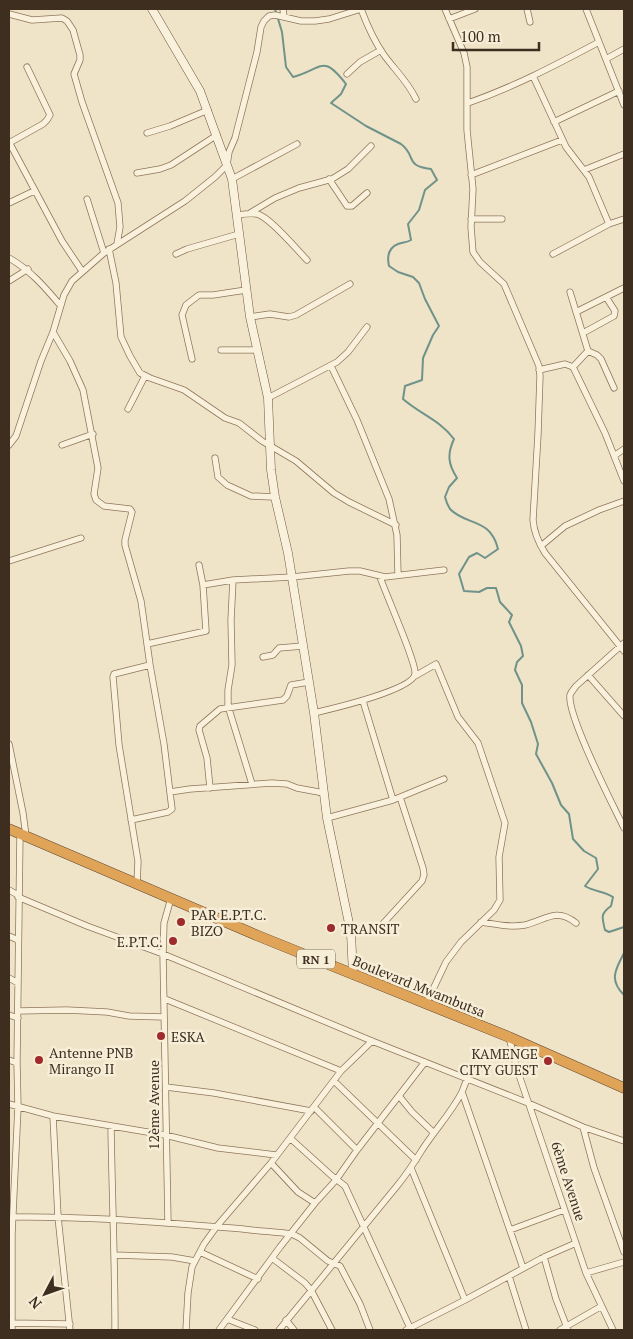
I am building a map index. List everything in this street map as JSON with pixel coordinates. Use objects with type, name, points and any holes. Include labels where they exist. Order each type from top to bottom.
[{"type":"highway","name":"Boulevard Mwambutsa","points":[[9,829],[354,975],[509,1037],[624,1088]]},
{"type":"street","points":[[152,9],[196,82],[208,110],[232,179],[250,317],[268,398],[275,497],[292,577],[314,713],[327,818],[351,929],[354,975]]},
{"type":"street","points":[[283,9],[284,17]]},
{"type":"street","points":[[9,445],[16,436],[41,361],[53,332],[60,305],[72,281],[107,251],[185,201],[215,177],[226,165],[235,138],[261,27],[269,16],[275,15],[301,21],[315,21],[329,19],[361,9],[370,31],[381,50],[409,86],[416,99]]},
{"type":"street","points":[[445,9],[466,60],[467,142],[473,192],[471,219],[473,252],[480,262],[504,284],[540,370],[534,529],[540,546],[554,565],[623,647],[588,675],[570,694],[571,705],[577,724],[624,828]]},
{"type":"street","points":[[449,19],[474,9]]},
{"type":"street","points":[[527,9],[530,22]]},
{"type":"street","points":[[586,9],[624,105]]},
{"type":"street","points":[[9,14],[32,20],[62,18],[67,21],[73,30],[80,55],[80,60],[74,74],[118,203],[120,227],[117,244]]},
{"type":"street","points":[[468,103],[499,92],[534,76],[599,42]]},
{"type":"street","points":[[606,60],[624,49]]},
{"type":"street","points":[[347,74],[360,62],[381,50]]},
{"type":"street","points":[[27,67],[50,115],[43,124],[9,143],[67,250],[82,271]]},
{"type":"street","points":[[534,76],[562,140],[589,177],[609,224]]},
{"type":"street","points":[[554,122],[619,91]]},
{"type":"street","points":[[147,133],[170,126],[208,110]]},
{"type":"street","points":[[137,173],[160,169],[170,165],[216,135]]},
{"type":"street","points":[[471,175],[562,140]]},
{"type":"street","points":[[232,179],[297,144]]},
{"type":"street","points":[[250,214],[275,198],[291,191],[332,179],[348,169],[372,146]]},
{"type":"street","points":[[584,170],[624,154]]},
{"type":"street","points":[[329,179],[348,206],[352,206],[367,193]]},
{"type":"street","points":[[9,203],[34,190]]},
{"type":"street","points":[[87,199],[107,251],[116,283],[121,337],[135,366],[145,376],[184,390],[225,418],[239,423],[270,446],[296,460],[334,493],[396,525]]},
{"type":"street","points":[[238,215],[260,215],[287,238],[307,260]]},
{"type":"street","points":[[471,219],[502,219]]},
{"type":"street","points":[[553,254],[609,224],[624,219]]},
{"type":"street","points":[[176,254],[239,234]]},
{"type":"street","points":[[9,258],[28,269],[60,305]]},
{"type":"street","points":[[9,281],[28,269]]},
{"type":"street","points":[[250,317],[270,314],[296,315],[350,284]]},
{"type":"street","points":[[576,312],[624,288]]},
{"type":"street","points":[[192,359],[182,314],[186,305],[199,295],[246,290]]},
{"type":"street","points":[[570,292],[588,351],[601,358],[614,388]]},
{"type":"street","points":[[583,333],[614,316],[615,311],[606,297]]},
{"type":"street","points":[[268,398],[332,366],[348,352],[367,328]]},
{"type":"street","points":[[53,332],[70,360],[83,390],[98,468],[94,494],[96,500],[104,506],[126,508],[132,512],[125,545],[141,601],[164,744],[171,811],[131,820]]},
{"type":"street","points":[[221,350],[258,350]]},
{"type":"street","points":[[573,366],[588,351]]},
{"type":"street","points":[[540,370],[564,364],[573,366]]},
{"type":"street","points":[[332,366],[357,420],[389,499],[396,525],[399,551],[398,576]]},
{"type":"street","points":[[573,366],[624,480]]},
{"type":"street","points":[[128,409],[145,376]]},
{"type":"street","points":[[62,445],[92,434]]},
{"type":"street","points":[[614,456],[624,449]]},
{"type":"street","points":[[215,458],[218,477],[227,485],[251,496],[275,497]]},
{"type":"street","points":[[540,546],[565,526],[624,501]]},
{"type":"street","points":[[9,561],[81,538]]},
{"type":"street","points":[[147,644],[206,630],[203,585],[199,565]]},
{"type":"street","points":[[203,585],[233,580],[354,571],[380,577],[444,570]]},
{"type":"street","points":[[380,577],[410,653],[416,671],[415,676]]},
{"type":"street","points":[[233,580],[231,620],[232,665],[228,690],[228,706],[252,784]]},
{"type":"street","points":[[263,657],[274,655],[278,648],[303,646]]},
{"type":"street","points":[[314,713],[363,701],[400,686],[436,664],[458,717],[478,743],[505,823],[503,844],[499,857],[500,900],[494,910],[461,942],[446,962],[426,1004]]},
{"type":"street","points":[[137,884],[138,861],[118,745],[113,675],[150,665]]},
{"type":"street","points":[[588,675],[624,716]]},
{"type":"street","points":[[210,788],[207,758],[199,728],[220,709],[228,706],[283,700],[287,696],[291,685],[309,682]]},
{"type":"street","points":[[363,701],[393,800]]},
{"type":"street","points":[[9,744],[23,813],[18,896],[18,1107],[14,1217],[11,1226],[10,1289],[12,1330]]},
{"type":"street","points":[[327,818],[393,800],[444,779]]},
{"type":"street","points":[[170,792],[272,783],[287,784],[297,788],[324,793]]},
{"type":"street","points":[[351,929],[379,928],[422,881],[424,875],[423,868],[400,797]]},
{"type":"street","points":[[9,890],[18,896],[86,926],[163,954],[372,1041],[528,1102],[583,1127],[624,1141]]},
{"type":"street","name":"12ème Avenue","points":[[168,1223],[163,954],[164,923],[170,898]]},
{"type":"street","points":[[482,922],[514,926],[525,925],[556,914],[565,915],[576,923]]},
{"type":"street","points":[[9,936],[18,940]]},
{"type":"street","points":[[9,978],[18,983]]},
{"type":"street","points":[[165,999],[341,1071]]},
{"type":"street","points":[[18,1011],[88,1010],[129,1016],[164,1017]]},
{"type":"street","points":[[9,1015],[18,1018]]},
{"type":"street","name":"6ème Avenue","points":[[509,1037],[528,1102],[586,1273],[600,1307],[613,1330]]},
{"type":"street","points":[[186,1330],[190,1280],[195,1261],[200,1252],[217,1226],[276,1156],[341,1071],[372,1041]]},
{"type":"street","points":[[9,1060],[17,1063]]},
{"type":"street","points":[[219,1330],[272,1258],[314,1204],[336,1180],[378,1122],[426,1062]]},
{"type":"street","points":[[279,1330],[335,1264],[411,1168],[434,1133],[448,1116],[467,1079]]},
{"type":"street","points":[[334,1081],[416,1160]]},
{"type":"street","points":[[166,1087],[312,1109],[357,1150]]},
{"type":"street","points":[[462,1092],[523,1268]]},
{"type":"street","points":[[399,1096],[412,1112],[434,1133]]},
{"type":"street","points":[[9,1104],[53,1116],[165,1135],[218,1148],[276,1156]]},
{"type":"street","points":[[12,1323],[70,1327],[58,1216],[53,1116]]},
{"type":"street","points":[[111,1126],[116,1330]]},
{"type":"street","points":[[583,1127],[594,1168],[624,1252]]},
{"type":"street","points":[[290,1138],[345,1186],[409,1330],[544,1257],[576,1243]]},
{"type":"street","points":[[271,1162],[298,1192],[314,1204]]},
{"type":"street","points":[[411,1168],[465,1300]]},
{"type":"street","points":[[510,1230],[564,1210]]},
{"type":"street","points":[[14,1217],[58,1216],[112,1219],[217,1226],[292,1234],[300,1238],[328,1261],[340,1266],[360,1304],[370,1330]]},
{"type":"street","points":[[200,1252],[258,1279]]},
{"type":"street","points":[[115,1255],[172,1257],[195,1261]]},
{"type":"street","points":[[544,1257],[556,1299],[567,1328]]},
{"type":"street","points":[[272,1258],[300,1278],[311,1290],[332,1330]]},
{"type":"street","points":[[586,1273],[624,1262]]},
{"type":"street","points":[[508,1276],[513,1284],[526,1330]]},
{"type":"street","points":[[560,1330],[567,1328],[600,1307]]},
{"type":"street","points":[[227,1319],[255,1330]]},
{"type":"street","points":[[286,1320],[294,1330]]},
{"type":"waterway","points":[[275,9],[282,32],[286,67],[293,77],[322,66],[332,69],[346,84],[341,94],[331,103],[366,126],[401,144],[406,148],[414,163],[417,166],[431,169],[437,180],[425,190],[419,210],[408,224],[411,240],[392,248],[388,256],[389,266],[398,272],[413,277],[419,283],[439,326],[423,358],[422,380],[405,386],[403,399],[443,427],[454,439],[449,459],[457,478],[449,487],[445,497],[447,503],[456,514],[484,527],[494,539],[498,549],[485,558],[477,553],[469,557],[459,574],[464,591],[479,592],[487,588],[496,588],[500,602],[512,615],[509,622],[521,646],[523,656],[517,662],[515,670],[522,685],[522,703],[538,744],[536,754],[552,783],[561,805],[569,814],[573,839],[584,851],[596,858],[598,869],[585,886],[613,897],[611,906],[605,911],[603,916],[605,930],[609,932],[624,927]]},
{"type":"waterway","points":[[624,953],[615,975],[616,984],[624,995]]},
{"type":"place","name":"PAR E.P.T.C. BIZO","points":[[181,922]]},
{"type":"place","name":"TRANSIT","points":[[331,928]]},
{"type":"place","name":"E.P.T.C.","points":[[173,941]]},
{"type":"place","name":"ESKA","points":[[161,1036]]},
{"type":"place","name":"Antenne PNB Mirango II","points":[[39,1060]]},
{"type":"place","name":"KAMENGE CITY GUEST","points":[[548,1061]]}]
